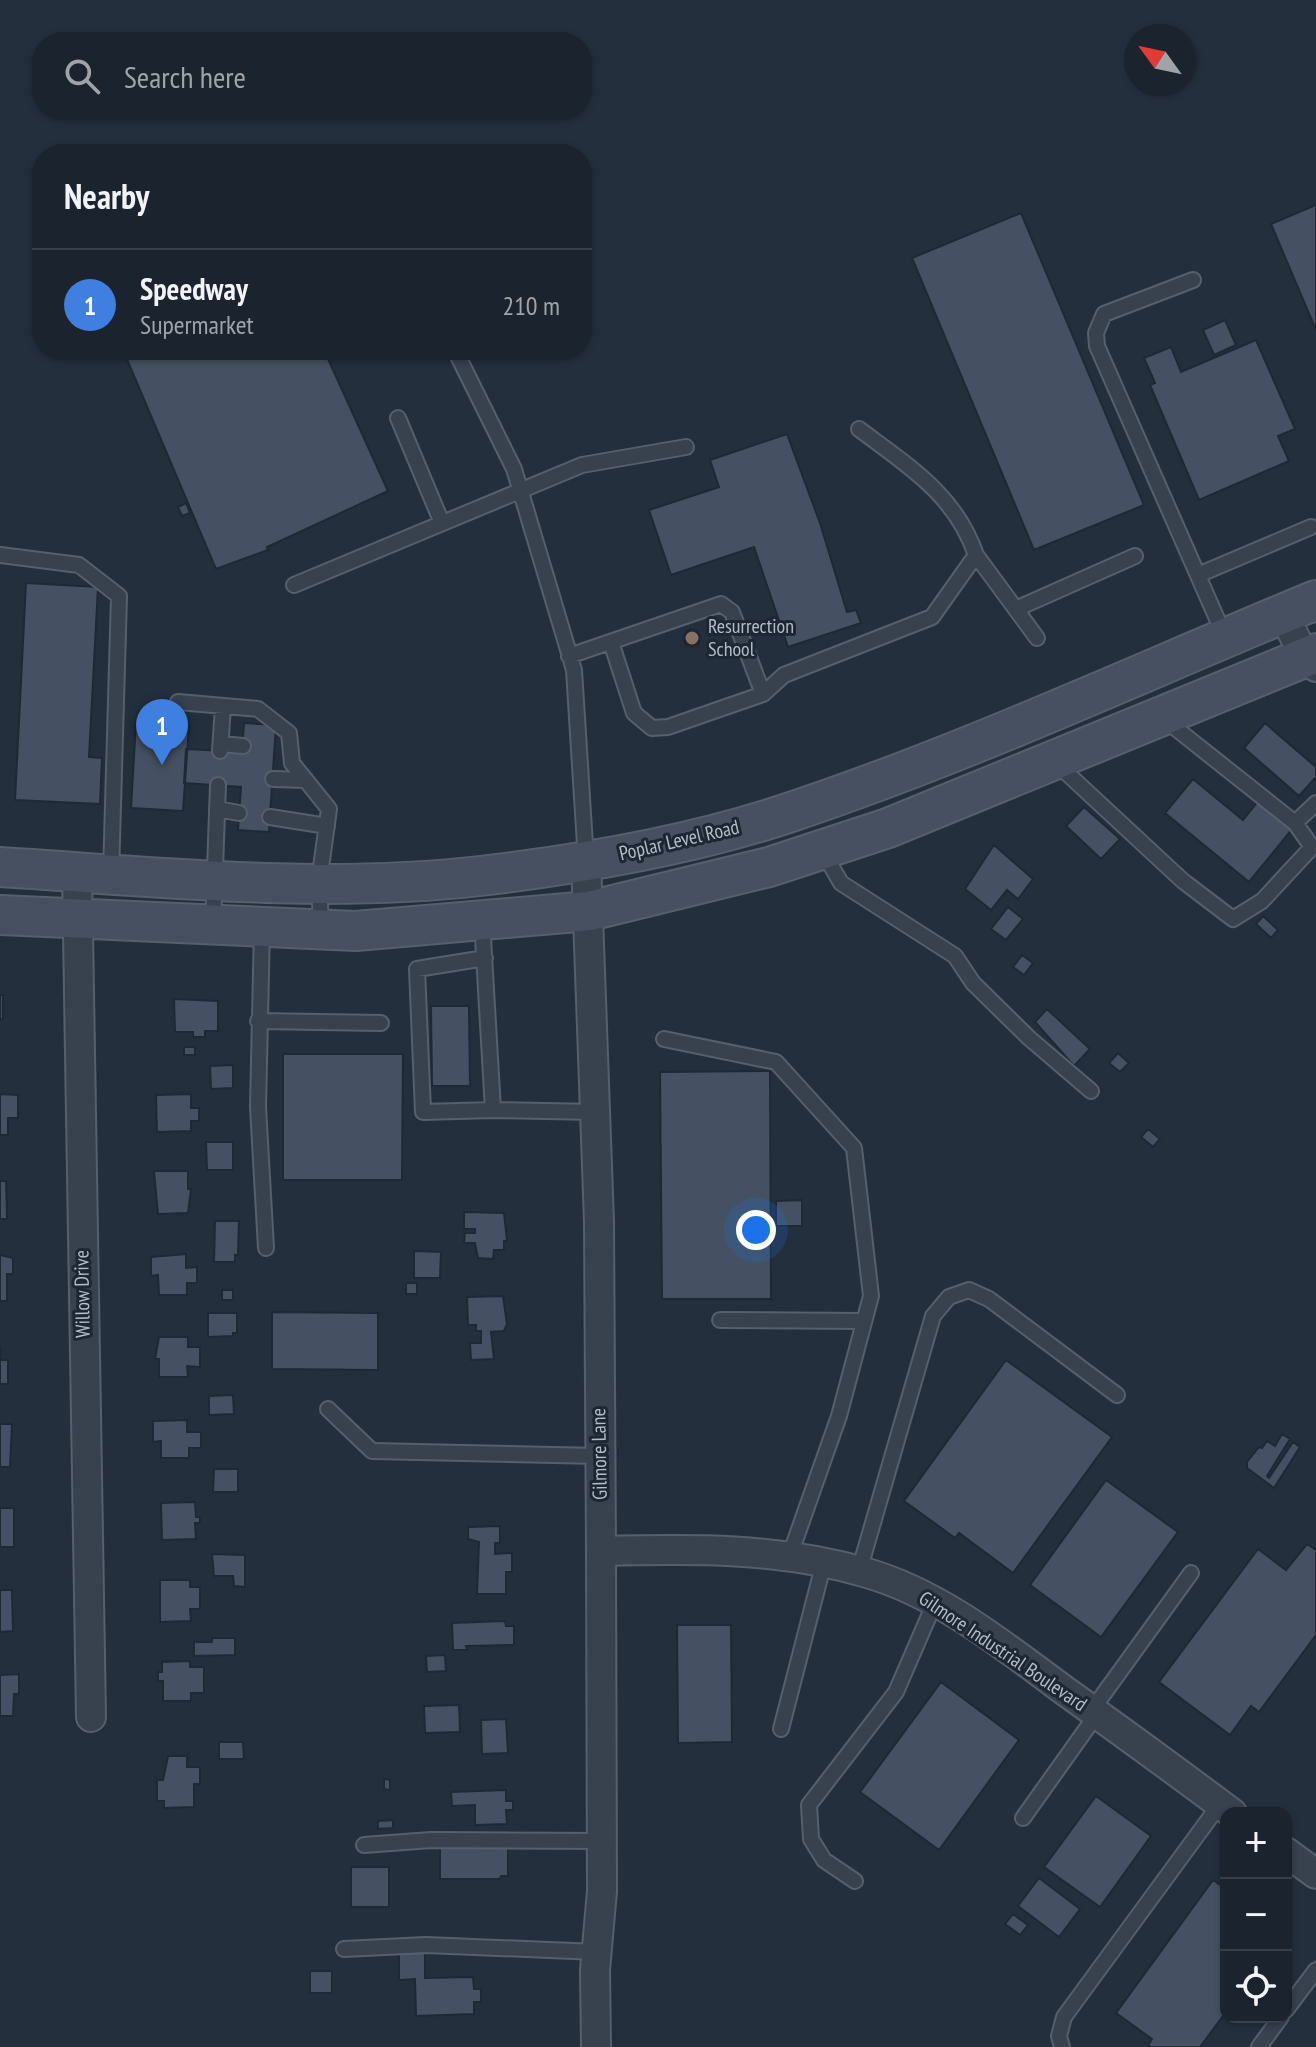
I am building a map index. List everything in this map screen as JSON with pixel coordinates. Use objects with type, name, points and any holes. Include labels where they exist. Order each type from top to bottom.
[{"type":"main road","name":"Poplar Level Road","points":[[0,867],[319,882],[477,876],[586,861],[699,838],[786,814],[902,772],[1299,606]]},
{"type":"main road","points":[[0,915],[356,931],[589,911],[769,867],[888,828],[1161,716],[1312,659]]},
{"type":"street","points":[[1299,606],[1312,659]]},
{"type":"street","name":"Gilmore Lane","points":[[586,861],[595,1112],[601,1551],[602,1841],[596,2047]]},
{"type":"street","name":"Willow Drive","points":[[91,1717],[76,919],[94,873]]},
{"type":"street","name":"Gilmore Industrial Boulevard","points":[[601,1551],[684,1549],[790,1555],[859,1571],[935,1602],[1225,1807]]},
{"type":"street","points":[[1292,1856],[1316,1874]]},
{"type":"lane","points":[[1193,280],[1104,314],[1096,333],[1097,346],[1225,637]]},
{"type":"lane","points":[[460,360],[514,469],[574,670],[586,861]]},
{"type":"lane","points":[[398,418],[442,523]]},
{"type":"lane","points":[[859,429],[931,484],[966,526],[976,555],[1018,608],[1037,638]]},
{"type":"lane","points":[[294,585],[582,465],[686,447]]},
{"type":"lane","points":[[1198,575],[1311,527]]},
{"type":"lane","points":[[0,555],[79,565],[119,596],[94,873]]},
{"type":"lane","points":[[611,642],[634,713],[652,728],[668,727],[763,694],[784,675],[932,617],[976,555]]},
{"type":"lane","points":[[1018,608],[1135,556]]},
{"type":"lane","points":[[569,656],[721,604],[732,612],[763,694]]},
{"type":"lane","points":[[178,702],[258,709],[289,733],[292,763],[329,809],[319,882],[322,930]]},
{"type":"lane","points":[[223,706],[221,747],[243,746]]},
{"type":"lane","points":[[1053,760],[1183,881],[1233,919],[1262,901],[1312,847],[1295,823],[1161,716]]},
{"type":"lane","points":[[274,748],[291,749]]},
{"type":"lane","points":[[273,779],[306,780]]},
{"type":"lane","points":[[213,925],[218,785]]},
{"type":"lane","points":[[1295,823],[1316,803]]},
{"type":"lane","points":[[217,809],[239,813]]},
{"type":"lane","points":[[270,817],[327,826]]},
{"type":"lane","points":[[822,849],[841,883],[955,956],[973,983],[995,1005],[1091,1091]]},
{"type":"lane","points":[[482,921],[493,1110]]},
{"type":"lane","points":[[262,927],[258,1107],[266,1248]]},
{"type":"lane","points":[[485,958],[417,969],[423,1112],[595,1112]]},
{"type":"lane","points":[[258,1021],[381,1023]]},
{"type":"lane","points":[[664,1039],[776,1062],[854,1148],[871,1296],[839,1416],[790,1555]]},
{"type":"lane","points":[[859,1571],[933,1316],[949,1297],[969,1290],[989,1299],[1117,1395]]},
{"type":"lane","points":[[720,1320],[864,1321]]},
{"type":"lane","points":[[328,1409],[372,1451],[599,1456]]},
{"type":"lane","points":[[781,1729],[824,1562]]},
{"type":"lane","points":[[1023,1818],[1191,1573]]},
{"type":"lane","points":[[855,1881],[824,1860],[811,1839],[809,1805],[896,1692],[935,1602]]},
{"type":"lane","points":[[1062,2047],[1059,2036],[1064,2017],[1220,1816]]},
{"type":"lane","points":[[364,1845],[431,1840],[602,1841]]},
{"type":"lane","points":[[344,1949],[426,1945],[597,1952]]},
{"type":"lane","points":[[1292,2002],[1316,1970]]},
{"type":"lane","points":[[1259,2047],[1277,2023]]},
{"type":"building","points":[[1316,205],[1316,330],[1271,224]]},
{"type":"building","points":[[1021,213],[1144,505],[1034,550],[912,258]]},
{"type":"building","points":[[1225,320],[1236,345],[1214,355],[1203,330]]},
{"type":"building","points":[[1256,340],[1295,429],[1278,436],[1289,461],[1199,500],[1150,385],[1155,383],[1144,358],[1171,347],[1181,372]]},
{"type":"building","points":[[127,360],[329,360],[388,491],[267,547],[268,550],[216,569]]},
{"type":"building","points":[[787,434],[820,523],[847,612],[856,610],[861,623],[788,647],[754,547],[671,575],[649,510],[719,487],[710,460]]},
{"type":"building","points":[[186,503],[190,513],[182,516],[178,507]]},
{"type":"building","points":[[26,583],[98,587],[89,757],[102,758],[100,804],[15,800]]},
{"type":"building","points":[[136,722],[189,725],[183,811],[131,808]]},
{"type":"building","points":[[244,723],[276,725],[269,832],[238,830],[241,787],[184,783],[186,749],[242,752]]},
{"type":"building","points":[[1265,723],[1316,767],[1316,777],[1299,796],[1244,748]]},
{"type":"building","points":[[1193,779],[1243,820],[1259,800],[1293,828],[1249,882],[1165,813]]},
{"type":"building","points":[[1084,807],[1120,839],[1101,859],[1066,826]]},
{"type":"building","points":[[994,845],[1033,879],[1018,899],[1007,890],[991,910],[965,889]]},
{"type":"building","points":[[1008,907],[1023,919],[1006,940],[991,929]]},
{"type":"building","points":[[1263,916],[1278,930],[1271,938],[1256,924]]},
{"type":"building","points":[[1022,955],[1033,963],[1024,975],[1013,967]]},
{"type":"building","points":[[0,995],[3,995],[3,1019],[0,1019]]},
{"type":"building","points":[[174,999],[218,1001],[218,1031],[205,1031],[205,1037],[193,1037],[193,1032],[175,1032]]},
{"type":"building","points":[[431,1006],[469,1006],[470,1086],[432,1086]]},
{"type":"building","points":[[1047,1009],[1090,1049],[1074,1066],[1035,1022]]},
{"type":"building","points":[[184,1047],[195,1047],[195,1055],[184,1055]]},
{"type":"building","points":[[1118,1053],[1129,1063],[1120,1072],[1109,1063]]},
{"type":"building","points":[[283,1054],[403,1054],[402,1180],[283,1180]]},
{"type":"building","points":[[233,1065],[233,1088],[211,1089],[210,1066]]},
{"type":"building","points":[[770,1071],[771,1299],[662,1299],[660,1072]]},
{"type":"building","points":[[0,1094],[18,1095],[18,1118],[8,1118],[8,1135],[0,1135]]},
{"type":"building","points":[[191,1094],[191,1108],[199,1108],[199,1121],[191,1121],[191,1131],[157,1132],[156,1095]]},
{"type":"building","points":[[1148,1129],[1160,1139],[1153,1147],[1141,1137]]},
{"type":"building","points":[[206,1142],[233,1142],[233,1170],[207,1170]]},
{"type":"building","points":[[154,1171],[188,1171],[188,1189],[191,1189],[188,1213],[158,1214]]},
{"type":"building","points":[[0,1181],[6,1181],[7,1219],[0,1219]]},
{"type":"building","points":[[802,1200],[802,1226],[776,1226],[776,1201]]},
{"type":"building","points":[[464,1212],[504,1213],[507,1241],[504,1241],[504,1250],[494,1250],[493,1259],[478,1258],[475,1243],[464,1243],[465,1233],[475,1233],[475,1229],[464,1229]]},
{"type":"building","points":[[215,1221],[239,1221],[235,1262],[214,1262]]},
{"type":"building","points":[[414,1251],[441,1252],[440,1278],[414,1278]]},
{"type":"building","points":[[186,1254],[186,1268],[197,1267],[197,1283],[187,1283],[187,1295],[159,1295],[158,1275],[151,1276],[151,1257]]},
{"type":"building","points":[[0,1255],[13,1258],[13,1274],[7,1274],[7,1301],[0,1301]]},
{"type":"building","points":[[406,1283],[417,1283],[417,1294],[406,1294]]},
{"type":"building","points":[[222,1290],[233,1290],[233,1300],[222,1300]]},
{"type":"building","points":[[503,1296],[507,1324],[504,1331],[491,1332],[494,1359],[471,1360],[470,1343],[481,1343],[481,1331],[476,1331],[476,1325],[468,1325],[467,1297]]},
{"type":"building","points":[[272,1312],[378,1313],[378,1370],[272,1369]]},
{"type":"building","points":[[208,1313],[237,1313],[237,1333],[233,1336],[208,1337]]},
{"type":"building","points":[[159,1337],[188,1337],[188,1347],[200,1347],[200,1367],[187,1366],[188,1377],[159,1377],[159,1359],[155,1359]]},
{"type":"building","points":[[0,1346],[1,1360],[8,1360],[8,1384],[0,1384]]},
{"type":"building","points":[[1006,1360],[1112,1437],[1013,1573],[959,1533],[955,1538],[904,1501]]},
{"type":"building","points":[[233,1395],[234,1414],[209,1415],[209,1396]]},
{"type":"building","points":[[187,1420],[187,1432],[201,1432],[201,1448],[189,1448],[189,1458],[161,1458],[161,1441],[153,1442],[153,1421]]},
{"type":"building","points":[[0,1424],[12,1424],[10,1467],[0,1467]]},
{"type":"building","points":[[1282,1434],[1290,1439],[1267,1476],[1269,1478],[1293,1442],[1300,1447],[1274,1488],[1247,1468],[1247,1462],[1267,1441],[1275,1446]]},
{"type":"building","points":[[214,1469],[238,1469],[238,1492],[213,1492]]},
{"type":"building","points":[[1106,1480],[1178,1532],[1101,1637],[1030,1585]]},
{"type":"building","points":[[195,1502],[196,1517],[200,1517],[200,1523],[195,1523],[196,1539],[162,1540],[161,1503]]},
{"type":"building","points":[[0,1508],[14,1508],[14,1547],[0,1547]]},
{"type":"building","points":[[500,1526],[500,1543],[495,1543],[495,1554],[512,1553],[512,1572],[506,1572],[506,1594],[477,1594],[479,1542],[468,1539],[468,1527]]},
{"type":"building","points":[[1307,1544],[1316,1550],[1316,1635],[1259,1712],[1251,1706],[1230,1735],[1159,1682],[1258,1549],[1286,1570]]},
{"type":"building","points":[[212,1554],[245,1555],[245,1587],[234,1586],[233,1576],[214,1576]]},
{"type":"building","points":[[160,1580],[190,1580],[190,1587],[200,1587],[200,1609],[190,1609],[191,1621],[160,1622]]},
{"type":"building","points":[[0,1590],[12,1590],[13,1631],[0,1632]]},
{"type":"building","points":[[505,1621],[506,1626],[514,1626],[514,1645],[466,1646],[467,1650],[453,1650],[452,1623]]},
{"type":"building","points":[[677,1625],[731,1625],[732,1742],[678,1743]]},
{"type":"building","points":[[212,1638],[235,1638],[235,1655],[194,1656],[194,1642],[212,1642]]},
{"type":"building","points":[[445,1655],[446,1671],[427,1672],[426,1656]]},
{"type":"building","points":[[190,1661],[190,1667],[204,1667],[204,1693],[191,1693],[191,1701],[163,1701],[163,1681],[158,1681],[162,1662]]},
{"type":"building","points":[[19,1674],[19,1694],[14,1694],[13,1716],[0,1716],[0,1675]]},
{"type":"building","points":[[941,1682],[1019,1740],[939,1850],[860,1792]]},
{"type":"building","points":[[459,1705],[460,1732],[425,1733],[424,1706]]},
{"type":"building","points":[[506,1719],[508,1753],[482,1754],[481,1720]]},
{"type":"building","points":[[219,1742],[243,1742],[244,1759],[219,1759]]},
{"type":"building","points":[[168,1756],[187,1756],[187,1767],[200,1767],[200,1784],[194,1784],[194,1807],[164,1808],[164,1801],[157,1801],[157,1780],[163,1780]]},
{"type":"building","points":[[384,1779],[390,1780],[390,1790],[384,1789]]},
{"type":"building","points":[[506,1790],[506,1801],[513,1801],[513,1810],[506,1810],[507,1824],[475,1825],[475,1805],[452,1806],[451,1792]]},
{"type":"building","points":[[1096,1796],[1151,1836],[1100,1907],[1044,1867]]},
{"type":"building","points":[[393,1820],[393,1828],[378,1829],[378,1821]]},
{"type":"building","points":[[440,1845],[508,1847],[508,1876],[501,1876],[500,1879],[440,1879]]},
{"type":"building","points":[[351,1867],[389,1867],[389,1907],[351,1907]]},
{"type":"building","points":[[1039,1878],[1080,1909],[1059,1937],[1018,1906]]},
{"type":"building","points":[[1213,1880],[1220,1885],[1220,2020],[1200,2047],[1151,2047],[1148,2045],[1152,2039],[1116,2013]]},
{"type":"building","points":[[1013,1914],[1028,1925],[1020,1935],[1005,1924]]},
{"type":"building","points":[[399,1952],[425,1952],[425,1978],[473,1977],[474,1989],[481,1989],[481,2002],[474,2002],[474,2014],[416,2016],[415,1979],[399,1980]]},
{"type":"building","points":[[310,1971],[332,1971],[332,1993],[310,1993]]},
{"type":"place","name":"Resurrection School","points":[[692,638]]},
{"type":"place","name":"Speedway","points":[[162,765]]}]
